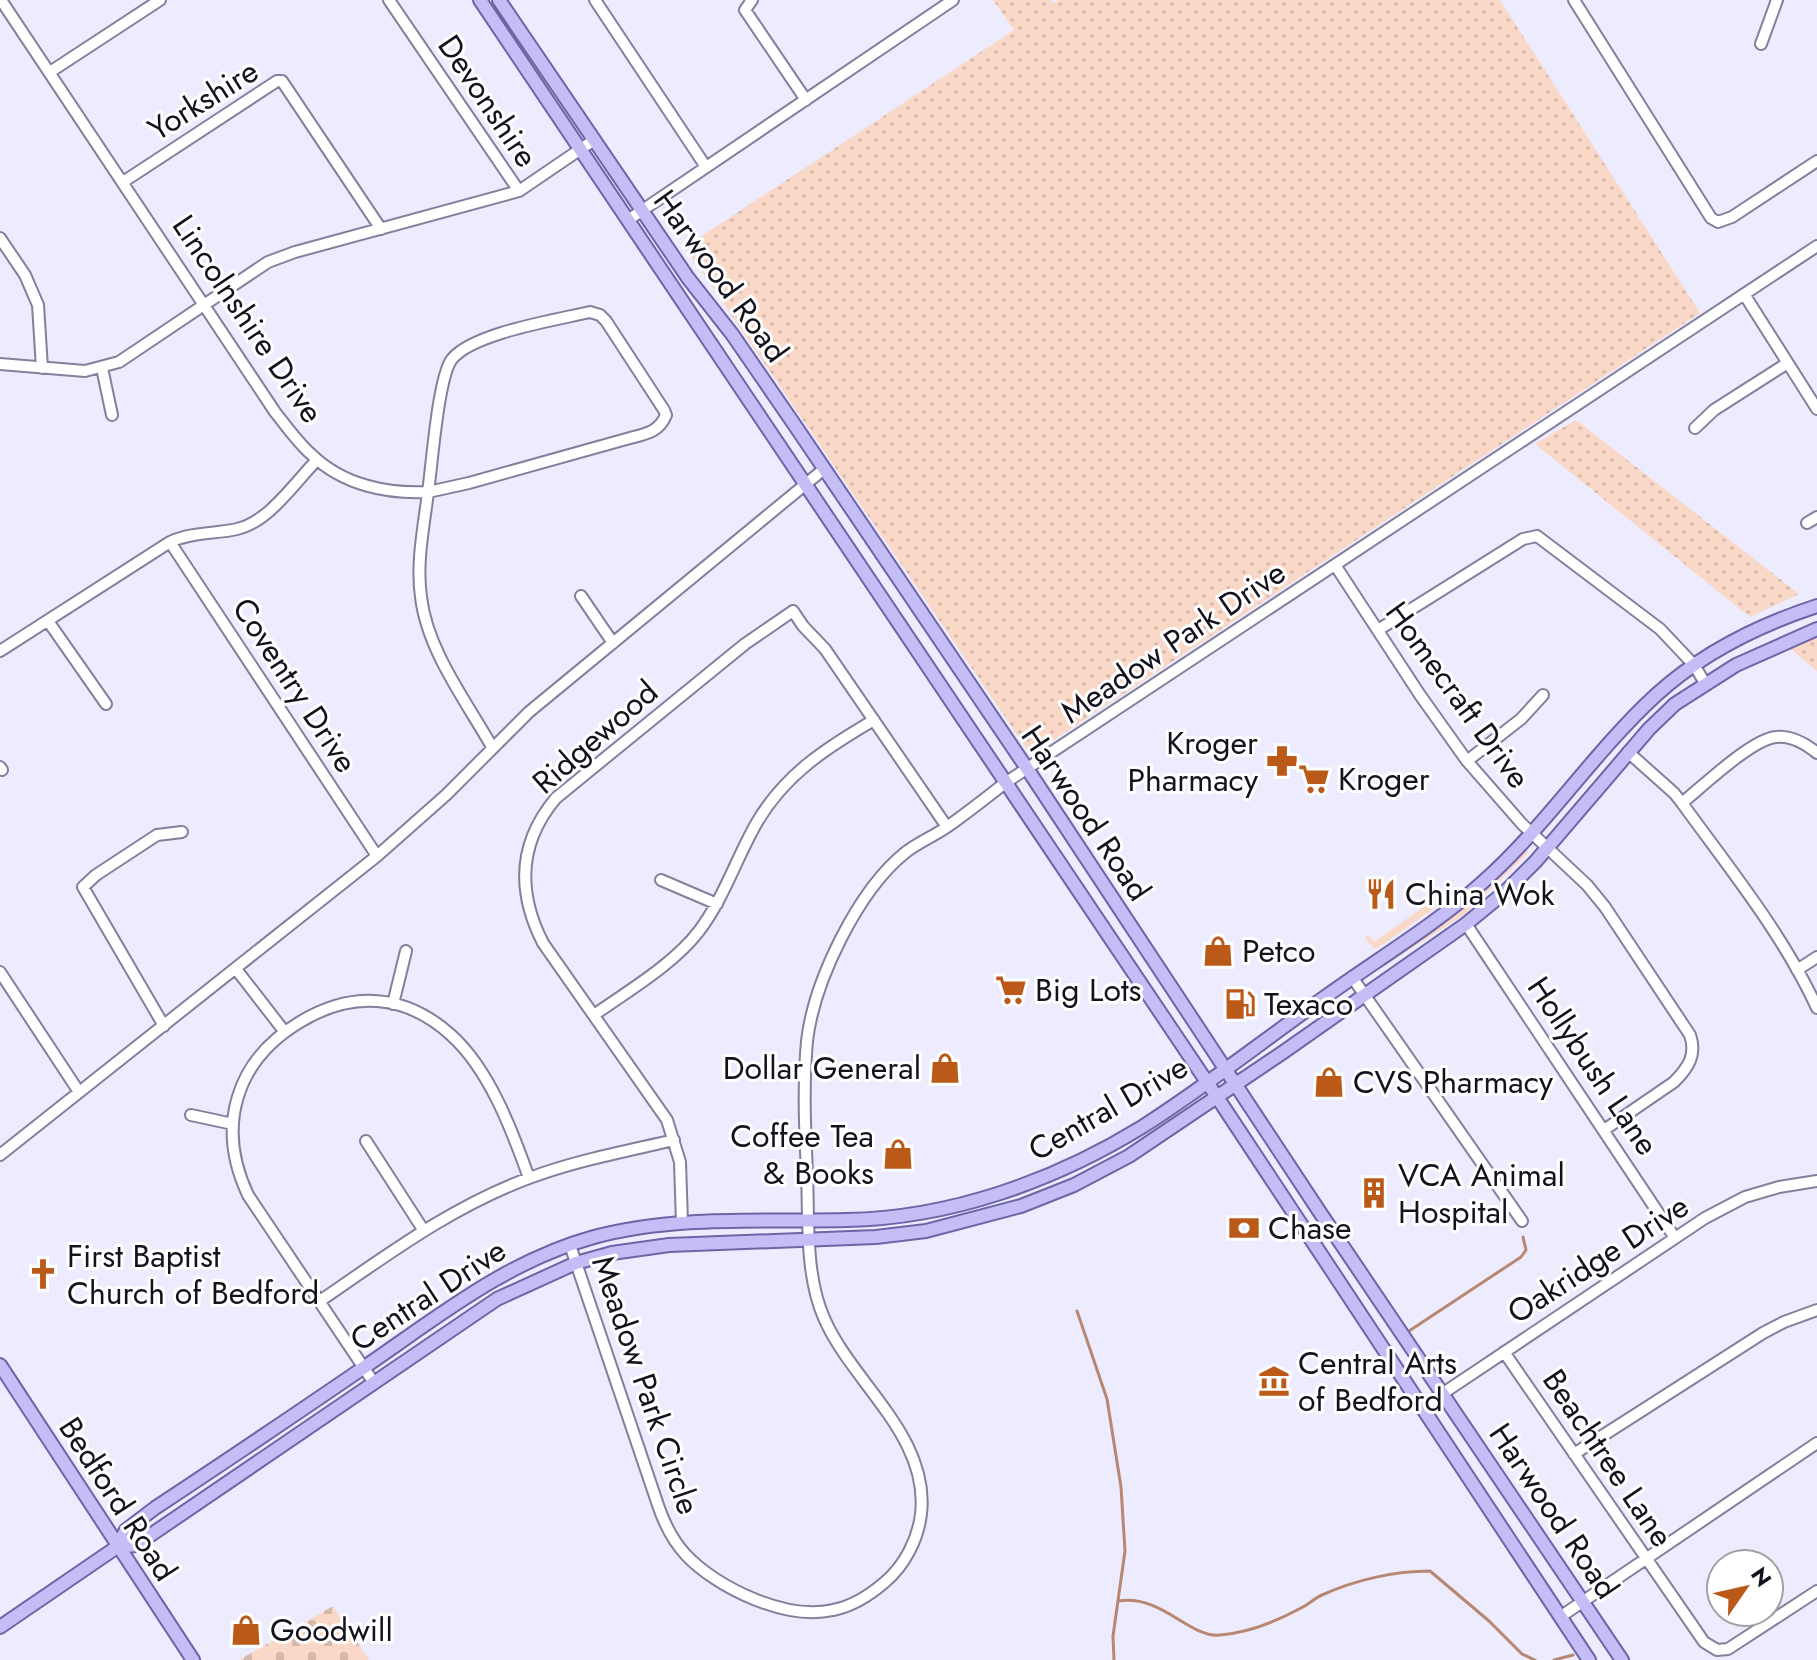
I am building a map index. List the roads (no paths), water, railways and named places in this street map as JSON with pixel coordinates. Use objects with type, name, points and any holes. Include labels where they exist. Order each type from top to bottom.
[{"type":"main road","name":"Harwood Road","points":[[480,0],[1217,1097],[1589,1660]]},
{"type":"main road","name":"Harwood Road","points":[[499,0],[688,278],[732,334],[1028,770],[1235,1085],[1622,1660]]},
{"type":"main road","name":"Central Drive","points":[[0,1627],[117,1547],[126,1530],[478,1288],[523,1264],[596,1236],[682,1223],[902,1217],[1009,1191],[1076,1162],[1142,1126],[1459,903],[1509,857],[1631,719],[1694,665],[1759,629],[1817,606]]},
{"type":"main road","name":"Central Drive","points":[[117,1547],[136,1545],[497,1299],[576,1263],[612,1253],[669,1245],[876,1237],[932,1230],[1021,1206],[1129,1156],[1466,924],[1510,887],[1628,752],[1675,704],[1758,653],[1817,629]]},
{"type":"main road","points":[[1103,927],[1122,913]]},
{"type":"main road","points":[[1076,1162],[1084,1179]]},
{"type":"main road","points":[[928,1211],[932,1230]]},
{"type":"main road","points":[[1323,1259],[1342,1245]]},
{"type":"main road","name":"Bedford Road","points":[[0,1365],[193,1660]]},
{"type":"main road","points":[[1473,1487],[1498,1472]]},
{"type":"street","name":"Lincolnshire Drive","points":[[1,0],[275,412],[317,460],[356,482],[402,493],[428,492]]},
{"type":"street","points":[[50,72],[160,0]]},
{"type":"street","name":"Devonshire","points":[[389,0],[519,191]]},
{"type":"street","points":[[595,0],[706,167]]},
{"type":"street","points":[[752,0],[745,10],[806,100]]},
{"type":"street","points":[[628,220],[953,0]]},
{"type":"street","points":[[1761,44],[1777,0]]},
{"type":"street","points":[[1576,1],[1706,213],[1718,222],[1732,217],[1817,161]]},
{"type":"street","name":"Yorkshire","points":[[123,182],[277,81],[282,81],[381,229]]},
{"type":"street","points":[[0,364],[85,371],[119,362],[268,262],[519,191],[594,140]]},
{"type":"street","points":[[0,238],[25,275],[38,305],[42,368]]},
{"type":"street","name":"Meadow Park Drive","points":[[810,1240],[804,1082],[808,1040],[819,993],[842,937],[866,896],[906,852],[947,827],[1005,783],[1817,246]]},
{"type":"street","points":[[1744,294],[1817,409]]},
{"type":"street","points":[[428,492],[654,431],[665,420],[664,410],[606,321],[595,312],[533,325],[476,342],[455,356],[448,367],[438,413],[428,492],[421,554],[421,601],[444,663],[492,747]]},
{"type":"street","points":[[1695,428],[1714,410],[1786,364]]},
{"type":"street","points":[[102,368],[112,415]]},
{"type":"street","points":[[0,651],[170,542],[199,533],[246,526],[269,510],[317,460]]},
{"type":"street","points":[[2,1150],[377,856],[446,795],[529,712],[824,469]]},
{"type":"street","points":[[1378,630],[1523,539],[1537,536],[1660,629],[1694,665],[1705,683]]},
{"type":"street","name":"Coventry Drive","points":[[170,542],[377,856]]},
{"type":"street","name":"Homecraft Drive","points":[[1335,565],[1467,761],[1531,833],[1587,885],[1605,907],[1692,1042],[1690,1062],[1674,1082],[1604,1130]]},
{"type":"street","points":[[581,596],[613,643]]},
{"type":"street","name":"Ridgewood","points":[[682,1223],[680,1162],[659,1107],[543,943],[532,921],[525,892],[526,855],[537,826],[556,798],[745,644],[793,611],[825,649],[947,827]]},
{"type":"street","points":[[48,621],[106,704]]},
{"type":"street","points":[[1467,761],[1521,719],[1543,695]]},
{"type":"street","points":[[594,1015],[686,945],[717,904],[756,824],[786,783],[823,750],[874,720]]},
{"type":"street","points":[[1682,803],[1763,740],[1781,736],[1791,738],[1817,753]]},
{"type":"street","points":[[1628,752],[1682,803],[1745,890],[1797,970],[1817,1008]]},
{"type":"street","points":[[164,1026],[83,887],[157,835],[182,832]]},
{"type":"street","points":[[661,880],[717,904]]},
{"type":"street","name":"Hollybush Lane","points":[[1466,924],[1675,1238]]},
{"type":"street","points":[[393,1004],[406,951]]},
{"type":"street","points":[[1797,970],[1817,957]]},
{"type":"street","points":[[236,969],[284,1031]]},
{"type":"street","points":[[0,972],[79,1092]]},
{"type":"street","points":[[1352,977],[1522,1221]]},
{"type":"street","points":[[374,1383],[241,1180],[233,1124],[240,1087],[253,1062],[284,1031],[335,1004],[353,1000],[393,1004],[414,1011],[437,1023],[468,1055],[503,1110],[529,1178]]},
{"type":"street","points":[[191,1115],[233,1124]]},
{"type":"street","points":[[320,1301],[424,1231],[458,1211],[529,1178],[674,1140]]},
{"type":"street","points":[[366,1141],[424,1231]]},
{"type":"street","name":"Oakridge Drive","points":[[1421,1408],[1705,1218],[1745,1197],[1817,1181]]},
{"type":"street","name":"Meadow Park Circle","points":[[570,1245],[659,1508],[673,1539],[700,1568],[742,1593],[785,1610],[819,1613],[852,1605],[869,1596],[892,1576],[909,1553],[917,1532],[921,1493],[919,1476],[906,1443],[824,1318],[815,1287],[810,1240]]},
{"type":"street","points":[[1574,1454],[1763,1333],[1817,1310]]},
{"type":"street","name":"Beachtree Lane","points":[[1504,1352],[1704,1642],[1717,1650],[1738,1645],[1817,1591]]},
{"type":"street","points":[[1560,1617],[1817,1443]]},
{"type":"waterway","points":[[1406,1333],[1521,1257],[1526,1250],[1523,1237]]},
{"type":"waterway","points":[[1077,1311],[1107,1399],[1121,1487],[1125,1551],[1113,1636],[1114,1660]]},
{"type":"waterway","points":[[1118,1601],[1148,1604],[1197,1630],[1220,1635],[1272,1622],[1322,1595],[1361,1581],[1430,1571],[1522,1654],[1535,1660]]},
{"type":"waterway","points":[[1554,1660],[1573,1655]]},
{"type":"place","name":"Kroger Pharmacy","points":[[1282,761]]},
{"type":"place","name":"Kroger","points":[[1314,779]]},
{"type":"place","name":"China Wok","points":[[1381,894]]},
{"type":"place","name":"Petco","points":[[1218,951]]},
{"type":"place","name":"Big Lots","points":[[1011,990]]},
{"type":"place","name":"Texaco","points":[[1240,1004]]},
{"type":"place","name":"Dollar General","points":[[945,1068]]},
{"type":"place","name":"CVS Pharmacy","points":[[1329,1082]]},
{"type":"place","name":"Coffee Tea & Books","points":[[898,1154]]},
{"type":"place","name":"VCA Animal Hospital","points":[[1374,1193]]},
{"type":"place","name":"Chase","points":[[1244,1228]]},
{"type":"place","name":"First Baptist Church of Bedford","points":[[43,1274]]},
{"type":"place","name":"Central Arts of Bedford","points":[[1274,1381]]},
{"type":"place","name":"Goodwill","points":[[246,1630]]}]
